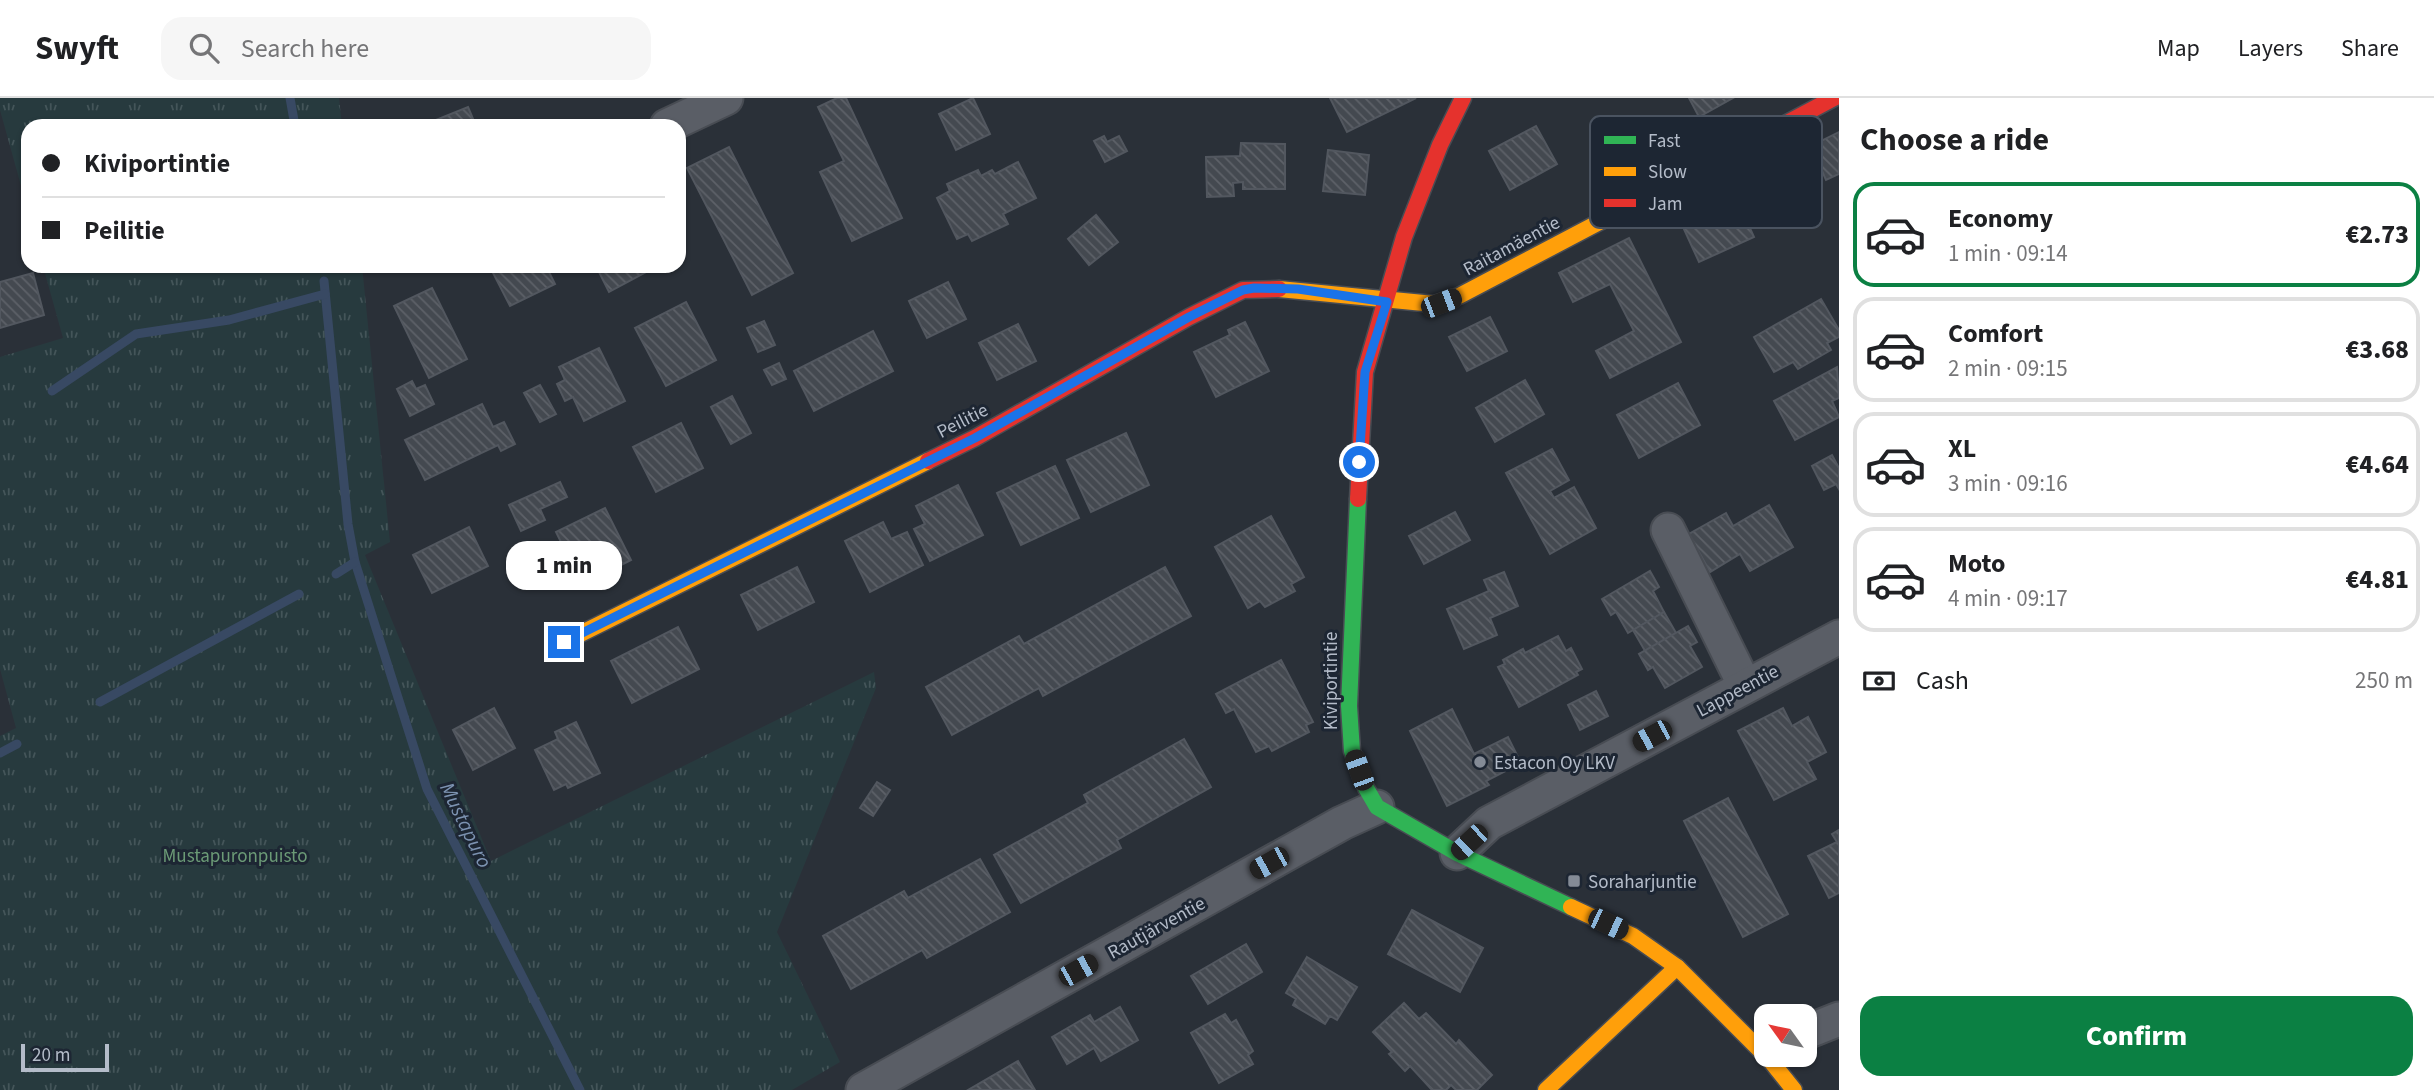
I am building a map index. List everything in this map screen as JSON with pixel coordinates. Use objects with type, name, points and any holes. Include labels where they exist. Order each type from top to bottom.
[{"type":"street","name":"Kiviportintie","points":[[1377,807],[1366,788],[1352,751],[1349,706],[1365,372],[1404,237],[1440,145],[1463,98]]},
{"type":"street","name":"Raitamäentie","points":[[1800,116],[1834,98]]},
{"type":"street","points":[[678,119],[705,102]]},
{"type":"street","name":"Raitamäentie","points":[[1387,302],[1434,304],[1459,296],[1590,227]]},
{"type":"street","name":"Peilitie","points":[[564,642],[975,438],[1189,317],[1243,290],[1298,289],[1387,302]]},
{"type":"street","points":[[1668,530],[1745,686]]},
{"type":"street","name":"Lappeentie","points":[[1457,853],[1489,823],[1839,636]]},
{"type":"street","points":[[1377,807],[1457,853],[1633,936],[1676,967],[1754,1040]]},
{"type":"street","name":"Rautjärventie","points":[[863,1090],[1342,823],[1377,807]]},
{"type":"street","points":[[1546,1090],[1676,967]]},
{"type":"street","points":[[1817,1028],[1839,1020]]},
{"type":"street","points":[[1780,1068],[1794,1090]]},
{"type":"green space","points":[[0,98],[339,98],[341,119],[21,119],[21,186],[0,110]]},
{"type":"green space","name":"Mustapuronpuisto","points":[[45,273],[363,273],[390,542],[365,555],[491,861],[874,672],[876,688],[777,932],[840,1062],[792,1090],[0,1090],[0,736],[16,728],[0,669],[0,357],[63,338]]},
{"type":"building","points":[[837,98],[846,98],[902,218],[852,241],[820,172],[844,161],[818,107]]},
{"type":"building","points":[[973,98],[990,134],[956,150],[939,114]]},
{"type":"building","points":[[1330,98],[1416,98],[1347,132]]},
{"type":"building","points":[[1689,98],[1733,98],[1701,116]]},
{"type":"building","points":[[468,107],[473,119],[438,119]]},
{"type":"building","points":[[1536,126],[1557,164],[1510,190],[1489,151]]},
{"type":"building","points":[[1839,132],[1839,174],[1826,180],[1822,171],[1822,140]]},
{"type":"building","points":[[1104,136],[1107,142],[1119,136],[1127,151],[1105,162],[1094,141]]},
{"type":"building","points":[[1241,143],[1285,144],[1285,189],[1243,189],[1243,182],[1233,183],[1234,196],[1207,197],[1206,157],[1240,156]]},
{"type":"building","points":[[729,147],[793,273],[752,295],[687,168]]},
{"type":"building","points":[[1328,150],[1369,155],[1365,195],[1323,191]]},
{"type":"building","points":[[1018,162],[1036,198],[1003,214],[1008,224],[972,241],[968,234],[957,239],[937,198],[950,191],[947,184],[978,170],[981,176],[992,170],[995,174]]},
{"type":"building","points":[[1096,215],[1118,242],[1089,265],[1068,239]]},
{"type":"building","points":[[1683,228],[1750,228],[1754,237],[1699,262]]},
{"type":"building","points":[[1629,238],[1681,342],[1610,378],[1596,351],[1634,331],[1610,284],[1573,302],[1559,273]]},
{"type":"building","points":[[33,273],[44,315],[0,328],[0,282]]},
{"type":"building","points":[[493,273],[550,273],[555,284],[510,306]]},
{"type":"building","points":[[600,273],[645,273],[609,292]]},
{"type":"building","points":[[948,282],[966,319],[927,338],[909,301]]},
{"type":"building","points":[[432,288],[467,359],[429,378],[394,306]]},
{"type":"building","points":[[1821,299],[1839,330],[1839,337],[1827,343],[1831,350],[1798,369],[1793,362],[1774,372],[1754,337]]},
{"type":"building","points":[[686,302],[716,360],[666,386],[635,328]]},
{"type":"building","points":[[1490,317],[1507,351],[1467,371],[1449,337]]},
{"type":"building","points":[[764,321],[775,345],[758,352],[747,328]]},
{"type":"building","points":[[1245,322],[1269,371],[1216,397],[1194,352],[1230,335],[1228,330]]},
{"type":"building","points":[[1018,324],[1036,361],[997,380],[979,343]]},
{"type":"building","points":[[873,331],[893,371],[814,411],[794,371]]},
{"type":"building","points":[[599,348],[625,401],[584,421],[573,397],[565,401],[557,384],[565,380],[559,367]]},
{"type":"building","points":[[779,363],[786,379],[772,385],[764,370]]},
{"type":"building","points":[[1837,367],[1839,398],[1832,401],[1839,417],[1795,440],[1774,401]]},
{"type":"building","points":[[1525,380],[1544,414],[1495,442],[1476,408]]},
{"type":"building","points":[[412,381],[416,389],[425,385],[434,404],[410,416],[397,389]]},
{"type":"building","points":[[1678,383],[1700,425],[1639,458],[1617,415]]},
{"type":"building","points":[[540,385],[556,414],[540,422],[524,393]]},
{"type":"building","points":[[732,396],[751,433],[731,444],[711,407]]},
{"type":"building","points":[[482,404],[493,427],[504,422],[515,444],[501,451],[498,445],[425,480],[405,440]]},
{"type":"building","points":[[681,423],[703,468],[656,492],[633,447]]},
{"type":"building","points":[[1126,433],[1149,485],[1091,512],[1067,460]]},
{"type":"building","points":[[1552,449],[1569,480],[1550,491],[1554,498],[1574,487],[1596,528],[1550,554],[1506,473]]},
{"type":"building","points":[[1832,455],[1839,468],[1839,489],[1836,484],[1824,490],[1812,466]]},
{"type":"building","points":[[1055,466],[1079,518],[1021,545],[997,493]]},
{"type":"building","points":[[560,482],[567,497],[540,509],[545,520],[521,531],[509,505]]},
{"type":"building","points":[[958,485],[983,535],[930,561],[914,529],[925,524],[916,506]]},
{"type":"building","points":[[1769,505],[1793,547],[1750,571],[1740,554],[1710,572],[1689,534],[1726,513],[1733,526]]},
{"type":"building","points":[[605,508],[631,560],[582,585],[556,532]]},
{"type":"building","points":[[1455,512],[1470,540],[1424,564],[1409,536]]},
{"type":"building","points":[[1271,516],[1304,577],[1291,584],[1295,591],[1265,607],[1260,601],[1248,608],[1215,547]]},
{"type":"building","points":[[883,522],[891,539],[907,532],[923,565],[870,592],[845,541]]},
{"type":"building","points":[[469,527],[488,566],[432,593],[413,555]]},
{"type":"building","points":[[797,567],[814,602],[758,630],[741,595]]},
{"type":"building","points":[[1165,567],[1191,616],[1043,696],[1039,688],[952,735],[926,687],[1019,636],[1024,644]]},
{"type":"building","points":[[1650,571],[1659,587],[1653,591],[1664,612],[1628,633],[1616,612],[1611,615],[1602,599]]},
{"type":"building","points":[[1504,572],[1518,606],[1490,618],[1497,635],[1464,649],[1447,609],[1489,591],[1484,580]]},
{"type":"building","points":[[1664,612],[1676,633],[1645,651],[1633,630]]},
{"type":"building","points":[[1688,626],[1697,642],[1690,646],[1702,667],[1665,688],[1653,667],[1648,670],[1639,654]]},
{"type":"building","points":[[678,627],[699,669],[632,703],[611,661]]},
{"type":"building","points":[[1558,636],[1566,651],[1571,648],[1582,669],[1576,672],[1578,675],[1519,707],[1498,667],[1505,664],[1503,660],[1523,649],[1525,653]]},
{"type":"building","points":[[1281,660],[1313,722],[1306,725],[1309,732],[1272,751],[1269,746],[1256,752],[1234,709],[1226,713],[1216,694]]},
{"type":"building","points":[[1596,691],[1608,716],[1580,730],[1568,705]]},
{"type":"building","points":[[494,708],[515,748],[473,770],[453,730]]},
{"type":"building","points":[[1783,708],[1792,726],[1808,717],[1826,752],[1807,762],[1816,779],[1774,800],[1738,731]]},
{"type":"building","points":[[1452,709],[1474,754],[1508,737],[1521,763],[1486,781],[1489,785],[1447,806],[1410,731]]},
{"type":"building","points":[[576,722],[600,773],[568,788],[566,784],[554,790],[535,750],[558,739],[555,732]]},
{"type":"building","points":[[1184,739],[1211,787],[1117,840],[1121,848],[1021,903],[994,855],[1088,803],[1084,795]]},
{"type":"building","points":[[877,782],[890,790],[873,816],[860,808]]},
{"type":"building","points":[[1728,798],[1788,914],[1743,937],[1684,821]]},
{"type":"building","points":[[1839,830],[1839,893],[1829,898],[1808,856],[1837,842],[1832,834]]},
{"type":"building","points":[[980,859],[1010,912],[927,958],[922,950],[851,989],[823,936],[904,891],[908,898]]},
{"type":"building","points":[[1412,910],[1483,948],[1460,992],[1388,954]]},
{"type":"building","points":[[1246,944],[1262,972],[1208,1004],[1191,976]]},
{"type":"building","points":[[1307,957],[1357,987],[1337,1020],[1330,1016],[1325,1024],[1293,1005],[1296,999],[1286,993]]},
{"type":"building","points":[[1404,1003],[1419,1019],[1426,1013],[1456,1044],[1459,1040],[1492,1075],[1477,1090],[1456,1090],[1451,1085],[1446,1090],[1432,1090],[1410,1066],[1405,1071],[1373,1032]]},
{"type":"building","points":[[1120,1007],[1138,1040],[1101,1061],[1094,1048],[1067,1064],[1052,1037],[1090,1015],[1094,1022]]},
{"type":"building","points":[[1225,1014],[1231,1023],[1236,1020],[1253,1051],[1248,1055],[1253,1064],[1219,1083],[1191,1033]]},
{"type":"building","points":[[1018,1061],[1035,1090],[968,1090]]},
{"type":"waterway","points":[[290,98],[294,119]]},
{"type":"waterway","name":"Mustapuro","points":[[324,281],[348,524],[355,562],[427,789],[580,1090]]},
{"type":"waterway","points":[[52,391],[136,334],[229,320],[325,294]]},
{"type":"waterway","points":[[336,574],[355,562]]},
{"type":"waterway","points":[[100,702],[299,594]]},
{"type":"waterway","points":[[0,753],[17,744]]},
{"type":"traffic: fast","points":[[1358,499],[1349,706],[1352,751],[1366,788],[1377,807],[1457,853],[1571,907]]},
{"type":"traffic: slow","points":[[1279,289],[1434,304],[1459,296],[1590,227]]},
{"type":"traffic: slow","points":[[564,642],[928,461]]},
{"type":"traffic: slow","points":[[1571,907],[1633,936],[1677,967],[1770,1060],[1794,1090]]},
{"type":"traffic: slow","points":[[1546,1090],[1677,967]]},
{"type":"traffic: jam","points":[[1358,499],[1365,372],[1404,237],[1440,145],[1463,98]]},
{"type":"traffic: jam","points":[[1800,116],[1834,98]]},
{"type":"traffic: jam","points":[[928,461],[975,438],[1189,317],[1243,290],[1279,289]]},
{"type":"place","name":"Estacon Oy LKV","points":[[1480,762]]},
{"type":"place","name":"Soraharjuntie","points":[[1574,881]]},
{"type":"route","points":[[564,642],[975,438],[1189,317],[1243,290],[1298,289],[1387,302],[1365,372],[1359,462]]}]
